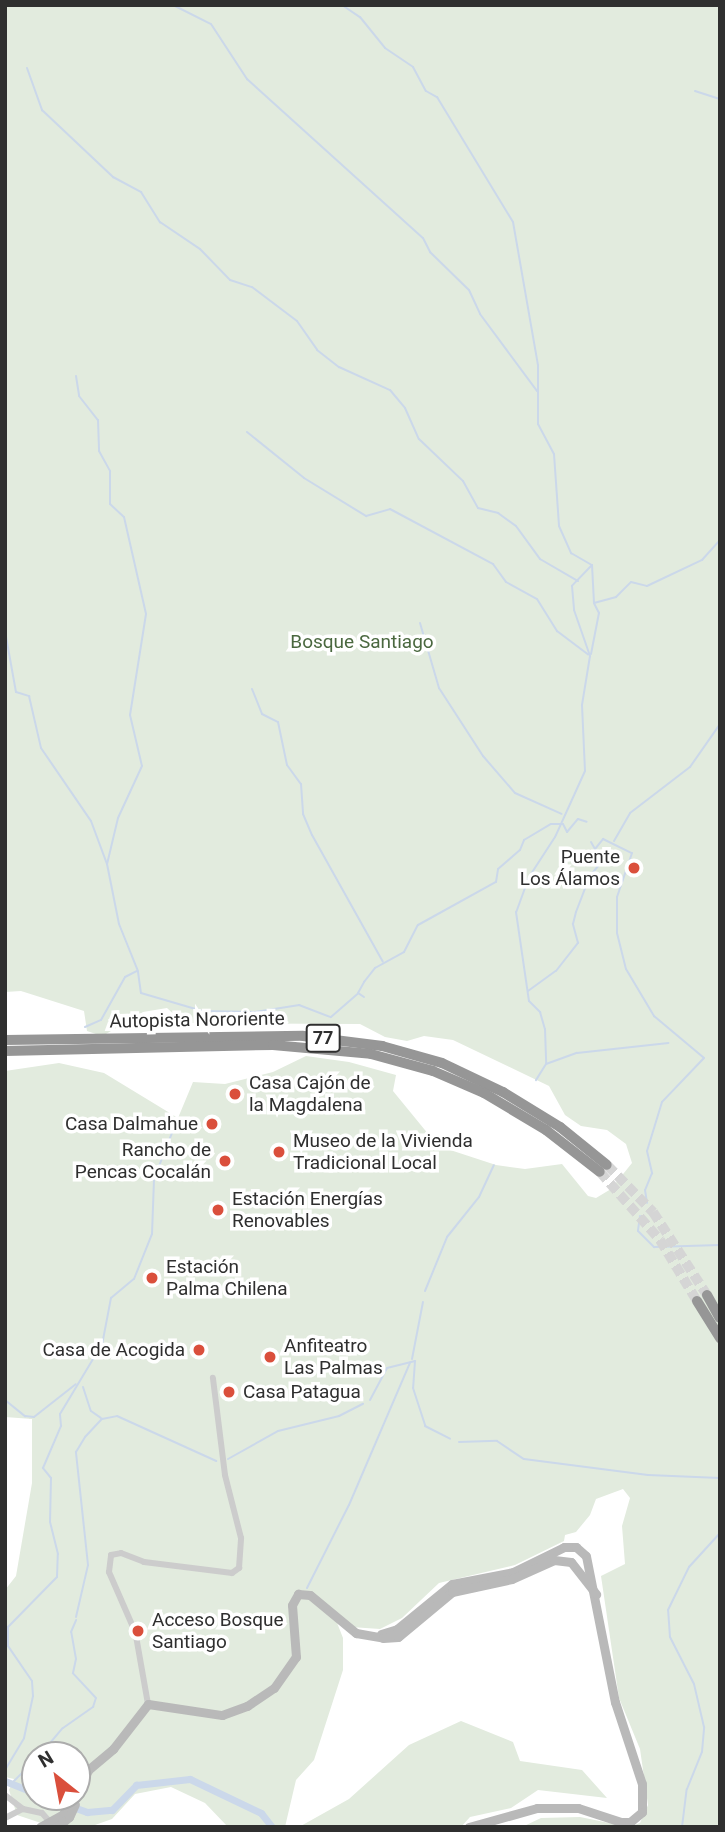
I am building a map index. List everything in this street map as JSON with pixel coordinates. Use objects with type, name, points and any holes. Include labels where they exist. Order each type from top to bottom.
[{"type":"highway","name":"Autopista Nororiente","points":[[5,1040],[303,1036],[382,1045],[442,1063],[503,1092],[560,1127],[603,1168],[484,1093],[433,1070],[371,1054],[273,1045],[5,1051]]},
{"type":"highway","points":[[702,1298],[716,1319],[720,1338]]},
{"type":"street","points":[[133,1627],[109,1572],[111,1555],[121,1553],[144,1562],[232,1573],[239,1568],[242,1538],[225,1475],[213,1378]]},
{"type":"street","points":[[370,1635],[397,1629],[452,1584],[513,1572],[564,1547],[576,1547]]},
{"type":"street","points":[[148,1704],[215,1716],[255,1702],[293,1665],[297,1649],[292,1605],[301,1593],[310,1595],[349,1629],[370,1635],[398,1637],[452,1592],[512,1579],[554,1560],[571,1562],[580,1557],[576,1547]]},
{"type":"street","points":[[468,1827],[537,1808],[578,1808],[621,1822],[630,1822],[642,1812],[642,1784],[615,1702],[590,1566],[576,1547]]},
{"type":"street","points":[[571,1562],[596,1594]]},
{"type":"street","points":[[136,1636],[148,1704]]},
{"type":"street","points":[[91,1767],[113,1749],[133,1717],[148,1704]]},
{"type":"street","points":[[5,1796],[21,1808]]},
{"type":"street","points":[[5,1818],[21,1810]]},
{"type":"street","points":[[32,1811],[42,1813],[44,1824],[66,1816]]},
{"type":"street","points":[[57,1827],[68,1811]]},
{"type":"green space","name":"Bosque Santiago","points":[[5,5],[720,5],[720,1827],[629,1827],[640,1823],[648,1805],[640,1749],[619,1698],[601,1576],[625,1564],[622,1526],[630,1498],[623,1489],[596,1499],[590,1515],[576,1532],[565,1535],[564,1541],[515,1565],[439,1583],[402,1618],[380,1629],[351,1627],[332,1610],[343,1638],[343,1670],[314,1760],[296,1780],[285,1827],[228,1827],[205,1803],[171,1787],[135,1794],[112,1819],[95,1825],[53,1827],[17,1815],[9,1790],[14,1779],[5,1777],[5,1590],[16,1576],[32,1483],[32,1419],[5,1417],[5,1071],[59,1063],[104,1073],[178,1118],[193,1082],[225,1084],[273,1072],[306,1056],[349,1062],[396,1075],[393,1091],[438,1146],[496,1165],[525,1169],[562,1164],[588,1196],[596,1198],[611,1189],[632,1163],[626,1144],[607,1130],[581,1126],[565,1115],[549,1086],[453,1040],[424,1036],[407,1041],[385,1037],[360,1024],[183,1023],[167,1008],[143,1012],[106,1034],[96,1034],[87,1031],[84,1011],[21,991],[5,992]]},
{"type":"green space","points":[[461,1721],[513,1742],[520,1761],[582,1770],[607,1798],[538,1790],[511,1808],[470,1817],[461,1827],[299,1827],[349,1799],[409,1745]]},
{"type":"green space","points":[[580,1817],[629,1827],[522,1827],[541,1818]]},
{"type":"waterway","points":[[173,5],[211,24],[247,79],[423,238],[430,252],[469,290],[480,314],[537,391]]},
{"type":"waterway","points":[[342,5],[360,17],[385,48],[413,67],[426,91],[437,97],[513,222],[538,365],[538,424],[554,454],[559,526],[571,553],[592,565],[572,586],[574,610],[590,656],[582,705],[585,771],[555,837],[529,877],[516,912],[529,1001],[540,1012],[545,1029],[546,1064],[536,1080]]},
{"type":"waterway","points":[[27,68],[42,110],[113,177],[141,192],[160,222],[200,249],[230,280],[252,287],[297,321],[317,350],[339,367],[390,390],[405,408],[419,439],[463,481],[478,508],[498,513],[516,526],[540,559],[578,581]]},
{"type":"waterway","points":[[695,91],[720,99]]},
{"type":"waterway","points":[[76,376],[79,396],[98,420],[99,451],[110,471],[110,504],[124,517],[146,614],[130,715],[142,766],[118,818],[107,864]]},
{"type":"waterway","points":[[247,432],[304,478],[366,516],[390,509],[493,564],[506,582],[537,599],[557,631],[588,654]]},
{"type":"waterway","points":[[594,603],[616,597],[631,582],[647,586],[702,560],[720,540]]},
{"type":"waterway","points":[[591,654],[599,613],[594,603],[592,565]]},
{"type":"waterway","points":[[420,623],[439,688],[483,756],[515,793],[562,814]]},
{"type":"waterway","points":[[5,631],[16,692],[29,696],[41,748],[91,821],[107,864],[119,924],[138,971]]},
{"type":"waterway","points":[[252,689],[262,714],[278,722],[287,765],[301,784],[303,814],[312,835],[383,962]]},
{"type":"waterway","points":[[614,841],[630,813],[690,767],[720,724]]},
{"type":"waterway","points":[[364,997],[358,993],[364,982],[375,968],[404,952],[418,925],[496,882],[498,869],[520,850],[524,840],[551,824],[563,824],[567,832],[578,819],[587,822]]},
{"type":"waterway","points":[[591,842],[595,849],[603,839],[632,853],[617,897],[617,933],[626,969],[654,1016],[704,1058],[662,1102],[647,1151],[652,1173],[645,1190],[647,1203]]},
{"type":"waterway","points":[[528,991],[556,971],[578,943],[573,924],[576,912],[590,876],[610,851]]},
{"type":"waterway","points":[[85,1027],[101,1020],[125,977],[137,971]]},
{"type":"waterway","points":[[138,972],[141,993],[202,1011],[255,1012],[299,1005],[331,1017],[357,994]]},
{"type":"waterway","points":[[546,1064],[577,1053],[668,1043]]},
{"type":"waterway","points":[[102,1345],[111,1298],[134,1279],[152,1234],[154,1179],[177,1120]]},
{"type":"waterway","points":[[425,1291],[447,1237],[479,1197],[494,1165]]},
{"type":"waterway","name":"Autopista Nororiente","points":[[640,1216],[638,1231],[654,1247],[720,1245]]},
{"type":"waterway","points":[[412,1359],[423,1302]]},
{"type":"waterway","points":[[5,1770],[24,1738],[33,1696],[32,1681],[8,1646],[8,1627],[57,1577],[58,1554],[50,1522],[51,1478],[43,1468],[61,1426],[60,1414],[96,1354]]},
{"type":"waterway","points":[[370,1400],[387,1368],[415,1361],[413,1388],[425,1426],[450,1439]]},
{"type":"waterway","points":[[307,1588],[349,1505],[410,1363]]},
{"type":"waterway","points":[[5,1400],[25,1416],[34,1417],[76,1384]]},
{"type":"waterway","points":[[83,1387],[91,1411],[101,1418]]},
{"type":"waterway","points":[[228,1459],[278,1431],[339,1416],[363,1404]]},
{"type":"waterway","points":[[76,1617],[88,1565],[76,1452],[85,1437],[102,1419],[117,1416],[216,1461]]},
{"type":"waterway","points":[[459,1442],[497,1441],[524,1459],[648,1475],[720,1478]]},
{"type":"waterway","points":[[682,1827],[687,1789],[702,1752],[704,1727],[694,1684],[670,1637],[668,1610],[689,1567],[720,1533]]},
{"type":"waterway","points":[[52,1741],[63,1728],[93,1707],[96,1698],[73,1673],[76,1659],[71,1632],[76,1620]]},
{"type":"waterway","points":[[12,1783],[21,1774]]},
{"type":"waterway","points":[[84,1811],[112,1810],[136,1785],[190,1779],[261,1813],[272,1827]]},
{"type":"waterway","points":[[5,1781],[21,1787]]},
{"type":"tunnel","points":[[607,1165],[653,1212],[707,1295]]},
{"type":"tunnel","points":[[600,1172],[660,1240],[697,1301]]},
{"type":"place","name":"Puente Los Álamos","points":[[634,868]]},
{"type":"place","name":"Casa Cajón de la Magdalena","points":[[235,1094]]},
{"type":"place","name":"Casa Dalmahue","points":[[212,1124]]},
{"type":"place","name":"Museo de la Vivienda Tradicional Local","points":[[279,1152]]},
{"type":"place","name":"Rancho de Pencas Cocalán","points":[[225,1161]]},
{"type":"place","name":"Estación Energías Renovables","points":[[218,1210]]},
{"type":"place","name":"Estación Palma Chilena","points":[[152,1278]]},
{"type":"place","name":"Casa de Acogida","points":[[199,1350]]},
{"type":"place","name":"Anfiteatro Las Palmas","points":[[270,1357]]},
{"type":"place","name":"Casa Patagua","points":[[229,1392]]},
{"type":"place","name":"Acceso Bosque Santiago","points":[[138,1631]]}]
